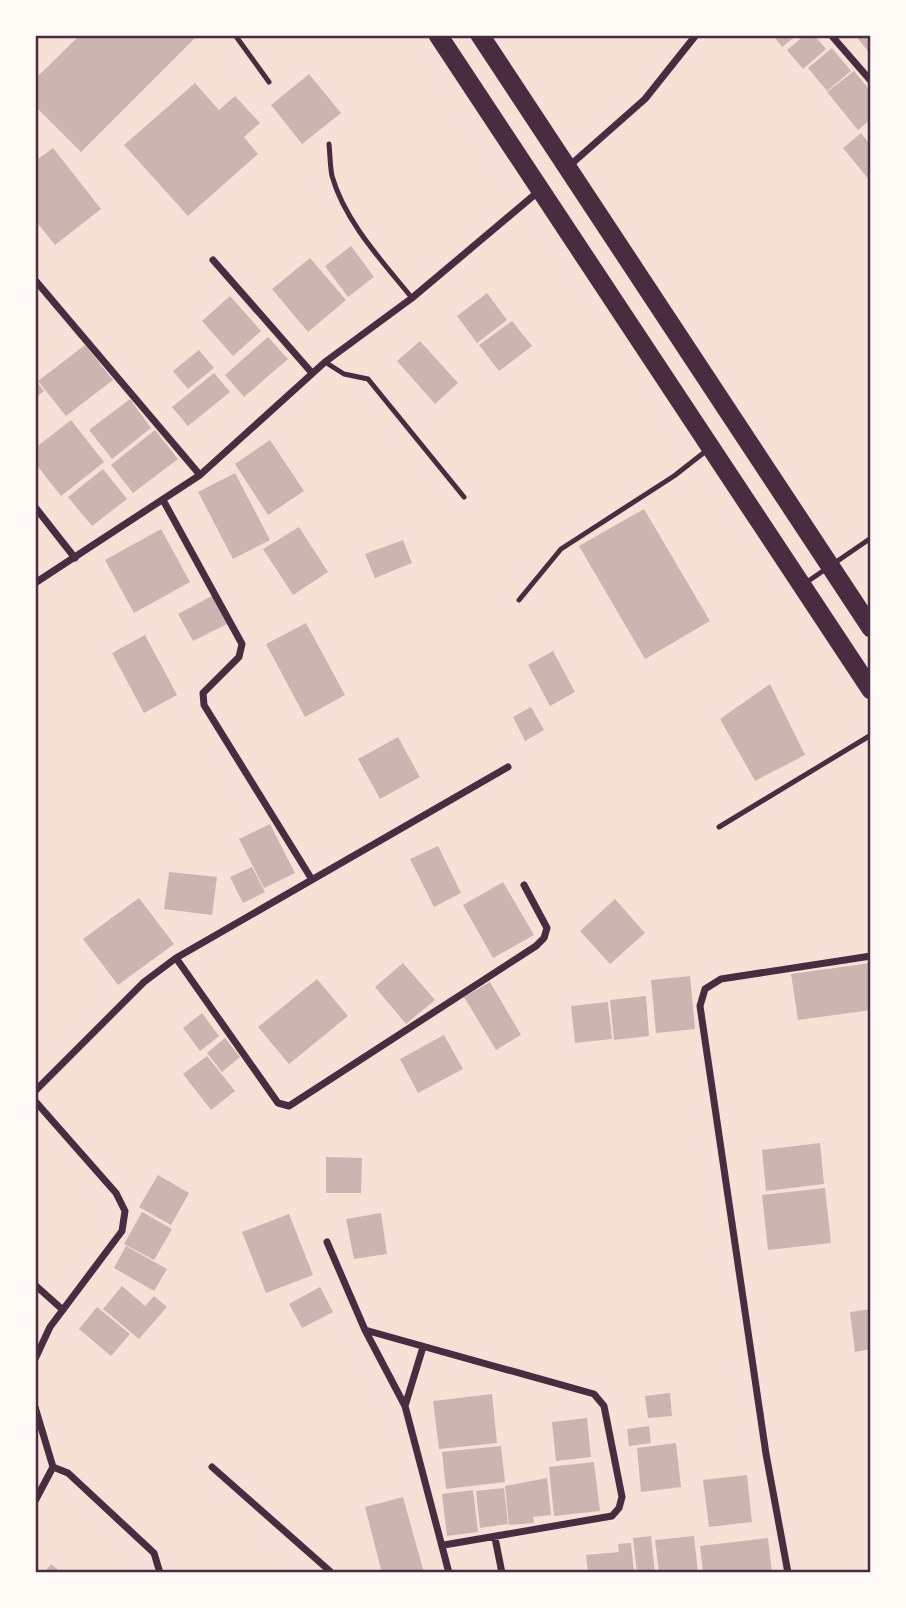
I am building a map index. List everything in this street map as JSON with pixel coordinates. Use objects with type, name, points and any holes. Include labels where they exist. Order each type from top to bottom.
[{"type":"highway","points":[[438,35],[871,690]]},
{"type":"highway","points":[[480,35],[871,630],[845,650]]},
{"type":"street","points":[[567,168],[645,99],[696,35]]},
{"type":"street","points":[[831,35],[871,81]]},
{"type":"street","points":[[35,583],[200,475],[325,362],[412,298],[541,189]]},
{"type":"street","points":[[213,260],[312,373]]},
{"type":"street","points":[[35,279],[200,475]]},
{"type":"street","points":[[163,500],[242,644],[239,657],[203,693],[204,705],[311,878]]},
{"type":"street","points":[[35,507],[75,558]]},
{"type":"street","points":[[35,1091],[144,982],[176,958],[508,767]]},
{"type":"street","points":[[176,958],[278,1103],[289,1106],[536,946],[544,938],[547,928],[524,885]]},
{"type":"street","points":[[788,1573],[766,1454],[700,1006],[705,989],[721,978],[871,956]]},
{"type":"street","points":[[35,1101],[117,1193],[125,1211],[122,1231],[50,1327],[35,1359]]},
{"type":"street","points":[[327,1242],[365,1330],[405,1406],[449,1573]]},
{"type":"street","points":[[35,1285],[63,1310]]},
{"type":"street","points":[[365,1330],[594,1394],[604,1406],[622,1497],[619,1508],[612,1516],[443,1545]]},
{"type":"street","points":[[405,1406],[423,1347]]},
{"type":"street","points":[[35,1407],[53,1467],[35,1502]]},
{"type":"street","points":[[212,1466],[332,1573]]},
{"type":"street","points":[[53,1467],[68,1473],[154,1553],[160,1573]]},
{"type":"street","points":[[495,1538],[502,1573]]},
{"type":"lane","points":[[235,35],[269,82]]},
{"type":"lane","points":[[329,144],[332,175],[341,199],[376,254],[412,298]]},
{"type":"lane","points":[[325,362],[344,374],[368,379],[464,497]]},
{"type":"lane","points":[[519,600],[561,549],[674,476],[710,448]]},
{"type":"lane","points":[[802,586],[871,538]]},
{"type":"lane","points":[[719,827],[871,735]]},
{"type":"building","points":[[80,35],[198,35],[81,152],[35,106],[35,79]]},
{"type":"building","points":[[773,35],[797,35],[782,47]]},
{"type":"building","points":[[805,35],[814,35],[826,49],[803,69],[787,50]]},
{"type":"building","points":[[855,35],[871,35],[871,55]]},
{"type":"building","points":[[832,48],[851,71],[827,91],[808,68]]},
{"type":"building","points":[[854,71],[871,92],[871,119],[858,130],[827,92]]},
{"type":"building","points":[[309,74],[341,113],[302,144],[271,105]]},
{"type":"building","points":[[195,83],[219,110],[235,96],[260,123],[244,137],[258,154],[188,216],[124,145]]},
{"type":"building","points":[[861,133],[871,146],[871,182],[843,148]]},
{"type":"building","points":[[53,148],[101,209],[55,245],[35,220],[35,161]]},
{"type":"building","points":[[351,246],[374,277],[348,297],[325,266]]},
{"type":"building","points":[[310,258],[346,300],[308,332],[272,289]]},
{"type":"building","points":[[487,293],[507,320],[477,343],[457,316]]},
{"type":"building","points":[[230,296],[261,331],[233,356],[202,321]]},
{"type":"building","points":[[512,321],[532,346],[499,371],[479,345]]},
{"type":"building","points":[[268,337],[288,359],[244,397],[225,375]]},
{"type":"building","points":[[420,341],[458,383],[435,404],[397,361]]},
{"type":"building","points":[[85,345],[113,380],[66,416],[38,381]]},
{"type":"building","points":[[199,350],[214,368],[188,389],[173,371]]},
{"type":"building","points":[[214,373],[230,392],[188,426],[172,407]]},
{"type":"building","points":[[35,380],[44,391],[35,398]]},
{"type":"building","points":[[130,399],[151,428],[112,459],[89,430]]},
{"type":"building","points":[[71,420],[104,462],[61,496],[35,463],[35,448]]},
{"type":"building","points":[[155,430],[178,459],[133,493],[111,465]]},
{"type":"building","points":[[270,440],[304,491],[268,515],[235,464]]},
{"type":"building","points":[[103,469],[127,499],[92,526],[68,497]]},
{"type":"building","points":[[235,473],[270,540],[233,559],[198,492]]},
{"type":"building","points":[[644,509],[710,621],[645,659],[579,546]]},
{"type":"building","points":[[299,527],[328,572],[293,595],[263,549]]},
{"type":"building","points":[[161,529],[190,582],[134,613],[105,560]]},
{"type":"building","points":[[403,540],[412,563],[375,578],[365,554]]},
{"type":"building","points":[[212,596],[227,624],[193,641],[178,614]]},
{"type":"building","points":[[306,623],[345,695],[305,717],[266,644]]},
{"type":"building","points":[[145,635],[177,695],[144,713],[112,653]]},
{"type":"building","points":[[553,651],[575,692],[550,706],[528,665]]},
{"type":"building","points":[[770,684],[805,755],[755,781],[720,719]]},
{"type":"building","points":[[531,707],[544,730],[525,741],[513,717]]},
{"type":"building","points":[[398,737],[420,777],[380,799],[358,759]]},
{"type":"building","points":[[270,824],[295,873],[264,888],[239,839]]},
{"type":"building","points":[[438,846],[461,893],[434,907],[410,859]]},
{"type":"building","points":[[252,867],[265,892],[243,903],[230,877]]},
{"type":"building","points":[[169,872],[217,877],[212,915],[164,909]]},
{"type":"building","points":[[503,882],[534,935],[493,958],[463,905]]},
{"type":"building","points":[[139,898],[174,944],[118,985],[83,939]]},
{"type":"building","points":[[615,899],[645,933],[610,964],[580,931]]},
{"type":"building","points":[[403,963],[435,1000],[406,1024],[375,987]]},
{"type":"building","points":[[871,963],[871,1010],[798,1020],[791,974]]},
{"type":"building","points":[[690,976],[695,1029],[656,1033],[651,980]]},
{"type":"building","points":[[317,979],[348,1016],[289,1064],[258,1027]]},
{"type":"building","points":[[490,982],[521,1035],[496,1050],[464,997]]},
{"type":"building","points":[[646,996],[649,1036],[614,1040],[610,1000]]},
{"type":"building","points":[[608,1002],[612,1039],[575,1043],[571,1006]]},
{"type":"building","points":[[202,1013],[219,1036],[200,1051],[183,1028]]},
{"type":"building","points":[[444,1035],[463,1069],[418,1093],[400,1059]]},
{"type":"building","points":[[225,1038],[240,1057],[222,1072],[207,1053]]},
{"type":"building","points":[[207,1056],[235,1091],[211,1110],[183,1074]]},
{"type":"building","points":[[820,1143],[824,1184],[766,1191],[762,1150]]},
{"type":"building","points":[[326,1157],[362,1158],[361,1193],[326,1193]]},
{"type":"building","points":[[158,1175],[189,1193],[171,1225],[139,1207]]},
{"type":"building","points":[[825,1188],[831,1243],[768,1250],[762,1195]]},
{"type":"building","points":[[142,1212],[172,1229],[154,1260],[124,1244]]},
{"type":"building","points":[[381,1213],[387,1254],[354,1259],[346,1219]]},
{"type":"building","points":[[289,1214],[313,1275],[266,1293],[242,1232]]},
{"type":"building","points":[[126,1246],[167,1269],[154,1291],[114,1268]]},
{"type":"building","points":[[122,1286],[145,1306],[154,1296],[167,1307],[139,1339],[103,1309]]},
{"type":"building","points":[[320,1287],[333,1312],[302,1328],[289,1304]]},
{"type":"building","points":[[97,1307],[130,1334],[111,1356],[79,1329]]},
{"type":"building","points":[[871,1309],[871,1349],[855,1352],[850,1312]]},
{"type":"building","points":[[670,1393],[672,1416],[648,1418],[645,1396]]},
{"type":"building","points":[[492,1394],[497,1443],[439,1449],[433,1401]]},
{"type":"building","points":[[587,1418],[591,1457],[556,1461],[552,1422]]},
{"type":"building","points":[[649,1426],[651,1443],[629,1446],[627,1429]]},
{"type":"building","points":[[676,1443],[681,1487],[641,1492],[637,1448]]},
{"type":"building","points":[[501,1446],[505,1482],[446,1489],[442,1452]]},
{"type":"building","points":[[594,1462],[600,1511],[554,1516],[549,1467]]},
{"type":"building","points":[[747,1475],[752,1522],[709,1527],[703,1480]]},
{"type":"building","points":[[547,1478],[551,1515],[533,1517],[534,1523],[509,1525],[505,1486]]},
{"type":"building","points":[[504,1488],[508,1524],[480,1528],[476,1491]]},
{"type":"building","points":[[473,1490],[478,1532],[447,1536],[442,1494]]},
{"type":"building","points":[[403,1497],[424,1573],[382,1573],[365,1507]]},
{"type":"building","points":[[651,1536],[655,1573],[637,1573],[633,1538]]},
{"type":"building","points":[[694,1536],[698,1573],[659,1573],[655,1540]]},
{"type":"building","points":[[768,1538],[772,1573],[703,1573],[700,1546]]},
{"type":"building","points":[[631,1543],[634,1573],[588,1573],[586,1555],[619,1552],[618,1544]]},
{"type":"building","points":[[51,1564],[62,1573],[44,1573]]}]
